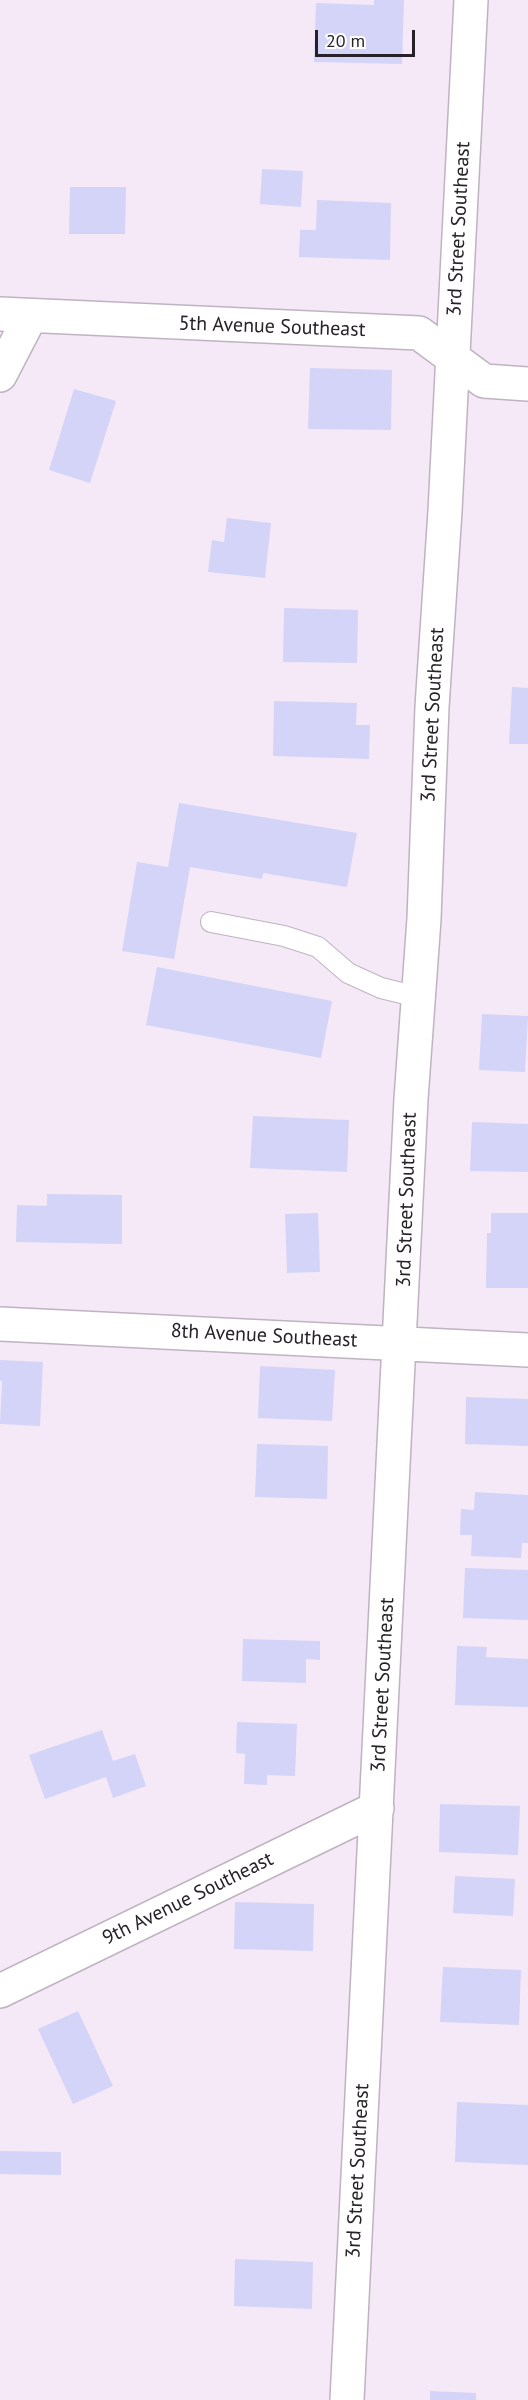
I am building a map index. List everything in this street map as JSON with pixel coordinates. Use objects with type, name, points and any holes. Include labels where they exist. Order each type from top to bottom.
[{"type":"street","name":"3rd Street Southeast","points":[[347,2400],[411,1099],[471,0]]},
{"type":"street","name":"5th Avenue Southeast","points":[[15,316],[419,333],[484,381],[528,384]]},
{"type":"street","points":[[0,375],[15,316]]},
{"type":"street","name":"8th Avenue Southeast","points":[[0,1324],[528,1350]]},
{"type":"street","name":"9th Avenue Southeast","points":[[0,1991],[377,1808]]},
{"type":"lane","points":[[211,922],[284,936],[318,947],[348,973],[381,988],[418,997]]},
{"type":"building","points":[[374,0],[404,0],[402,64],[314,62],[316,3],[374,5]]},
{"type":"building","points":[[262,169],[303,171],[301,207],[260,204]]},
{"type":"building","points":[[70,187],[126,187],[125,234],[69,234]]},
{"type":"building","points":[[317,200],[391,203],[390,260],[299,257],[300,230],[316,230]]},
{"type":"building","points":[[310,368],[392,370],[391,430],[308,429]]},
{"type":"building","points":[[74,389],[116,401],[90,483],[49,470]]},
{"type":"building","points":[[227,518],[271,523],[265,578],[208,572],[212,540],[224,542]]},
{"type":"building","points":[[284,608],[358,610],[357,663],[283,662]]},
{"type":"building","points":[[512,687],[528,688],[528,744],[509,744]]},
{"type":"building","points":[[274,701],[357,703],[356,725],[370,725],[369,759],[273,756]]},
{"type":"building","points":[[179,803],[357,833],[347,887],[263,873],[262,879],[190,867],[174,959],[122,951],[137,862],[168,867]]},
{"type":"building","points":[[157,967],[332,1001],[321,1058],[146,1025]]},
{"type":"building","points":[[482,1014],[528,1016],[525,1072],[479,1070]]},
{"type":"building","points":[[253,1116],[349,1120],[347,1172],[250,1168]]},
{"type":"building","points":[[472,1122],[528,1124],[528,1172],[470,1171]]},
{"type":"building","points":[[47,1194],[122,1195],[122,1244],[16,1242],[17,1205],[47,1206]]},
{"type":"building","points":[[318,1213],[320,1272],[287,1273],[285,1214]]},
{"type":"building","points":[[491,1213],[528,1213],[528,1288],[486,1288],[487,1233],[491,1233]]},
{"type":"building","points":[[0,1360],[43,1362],[40,1426],[0,1424],[2,1381],[0,1381]]},
{"type":"building","points":[[260,1366],[335,1370],[332,1421],[258,1418]]},
{"type":"building","points":[[466,1397],[528,1399],[528,1446],[465,1444]]},
{"type":"building","points":[[257,1444],[328,1446],[327,1499],[255,1497]]},
{"type":"building","points":[[475,1492],[528,1495],[528,1543],[522,1543],[521,1558],[471,1556],[472,1535],[460,1535],[461,1509],[474,1510]]},
{"type":"building","points":[[465,1568],[528,1570],[528,1620],[463,1618]]},
{"type":"building","points":[[243,1639],[320,1641],[320,1660],[306,1659],[306,1683],[242,1681]]},
{"type":"building","points":[[457,1646],[487,1647],[486,1657],[528,1659],[528,1707],[455,1705]]},
{"type":"building","points":[[237,1722],[297,1724],[295,1776],[267,1775],[267,1785],[244,1784],[245,1754],[236,1753]]},
{"type":"building","points":[[102,1730],[113,1761],[135,1754],[146,1786],[113,1798],[106,1777],[45,1799],[29,1755]]},
{"type":"building","points":[[440,1804],[520,1806],[518,1855],[439,1852]]},
{"type":"building","points":[[455,1876],[515,1879],[513,1916],[453,1913]]},
{"type":"building","points":[[235,1902],[314,1904],[313,1951],[234,1949]]},
{"type":"building","points":[[443,1967],[521,1970],[519,2025],[440,2022]]},
{"type":"building","points":[[78,2011],[113,2086],[73,2104],[38,2029]]},
{"type":"building","points":[[457,2102],[528,2105],[528,2165],[455,2162]]},
{"type":"building","points":[[0,2151],[61,2152],[61,2175],[0,2174]]},
{"type":"building","points":[[235,2259],[313,2262],[312,2309],[234,2306]]},
{"type":"building","points":[[430,2391],[476,2393],[476,2400],[430,2400]]}]
